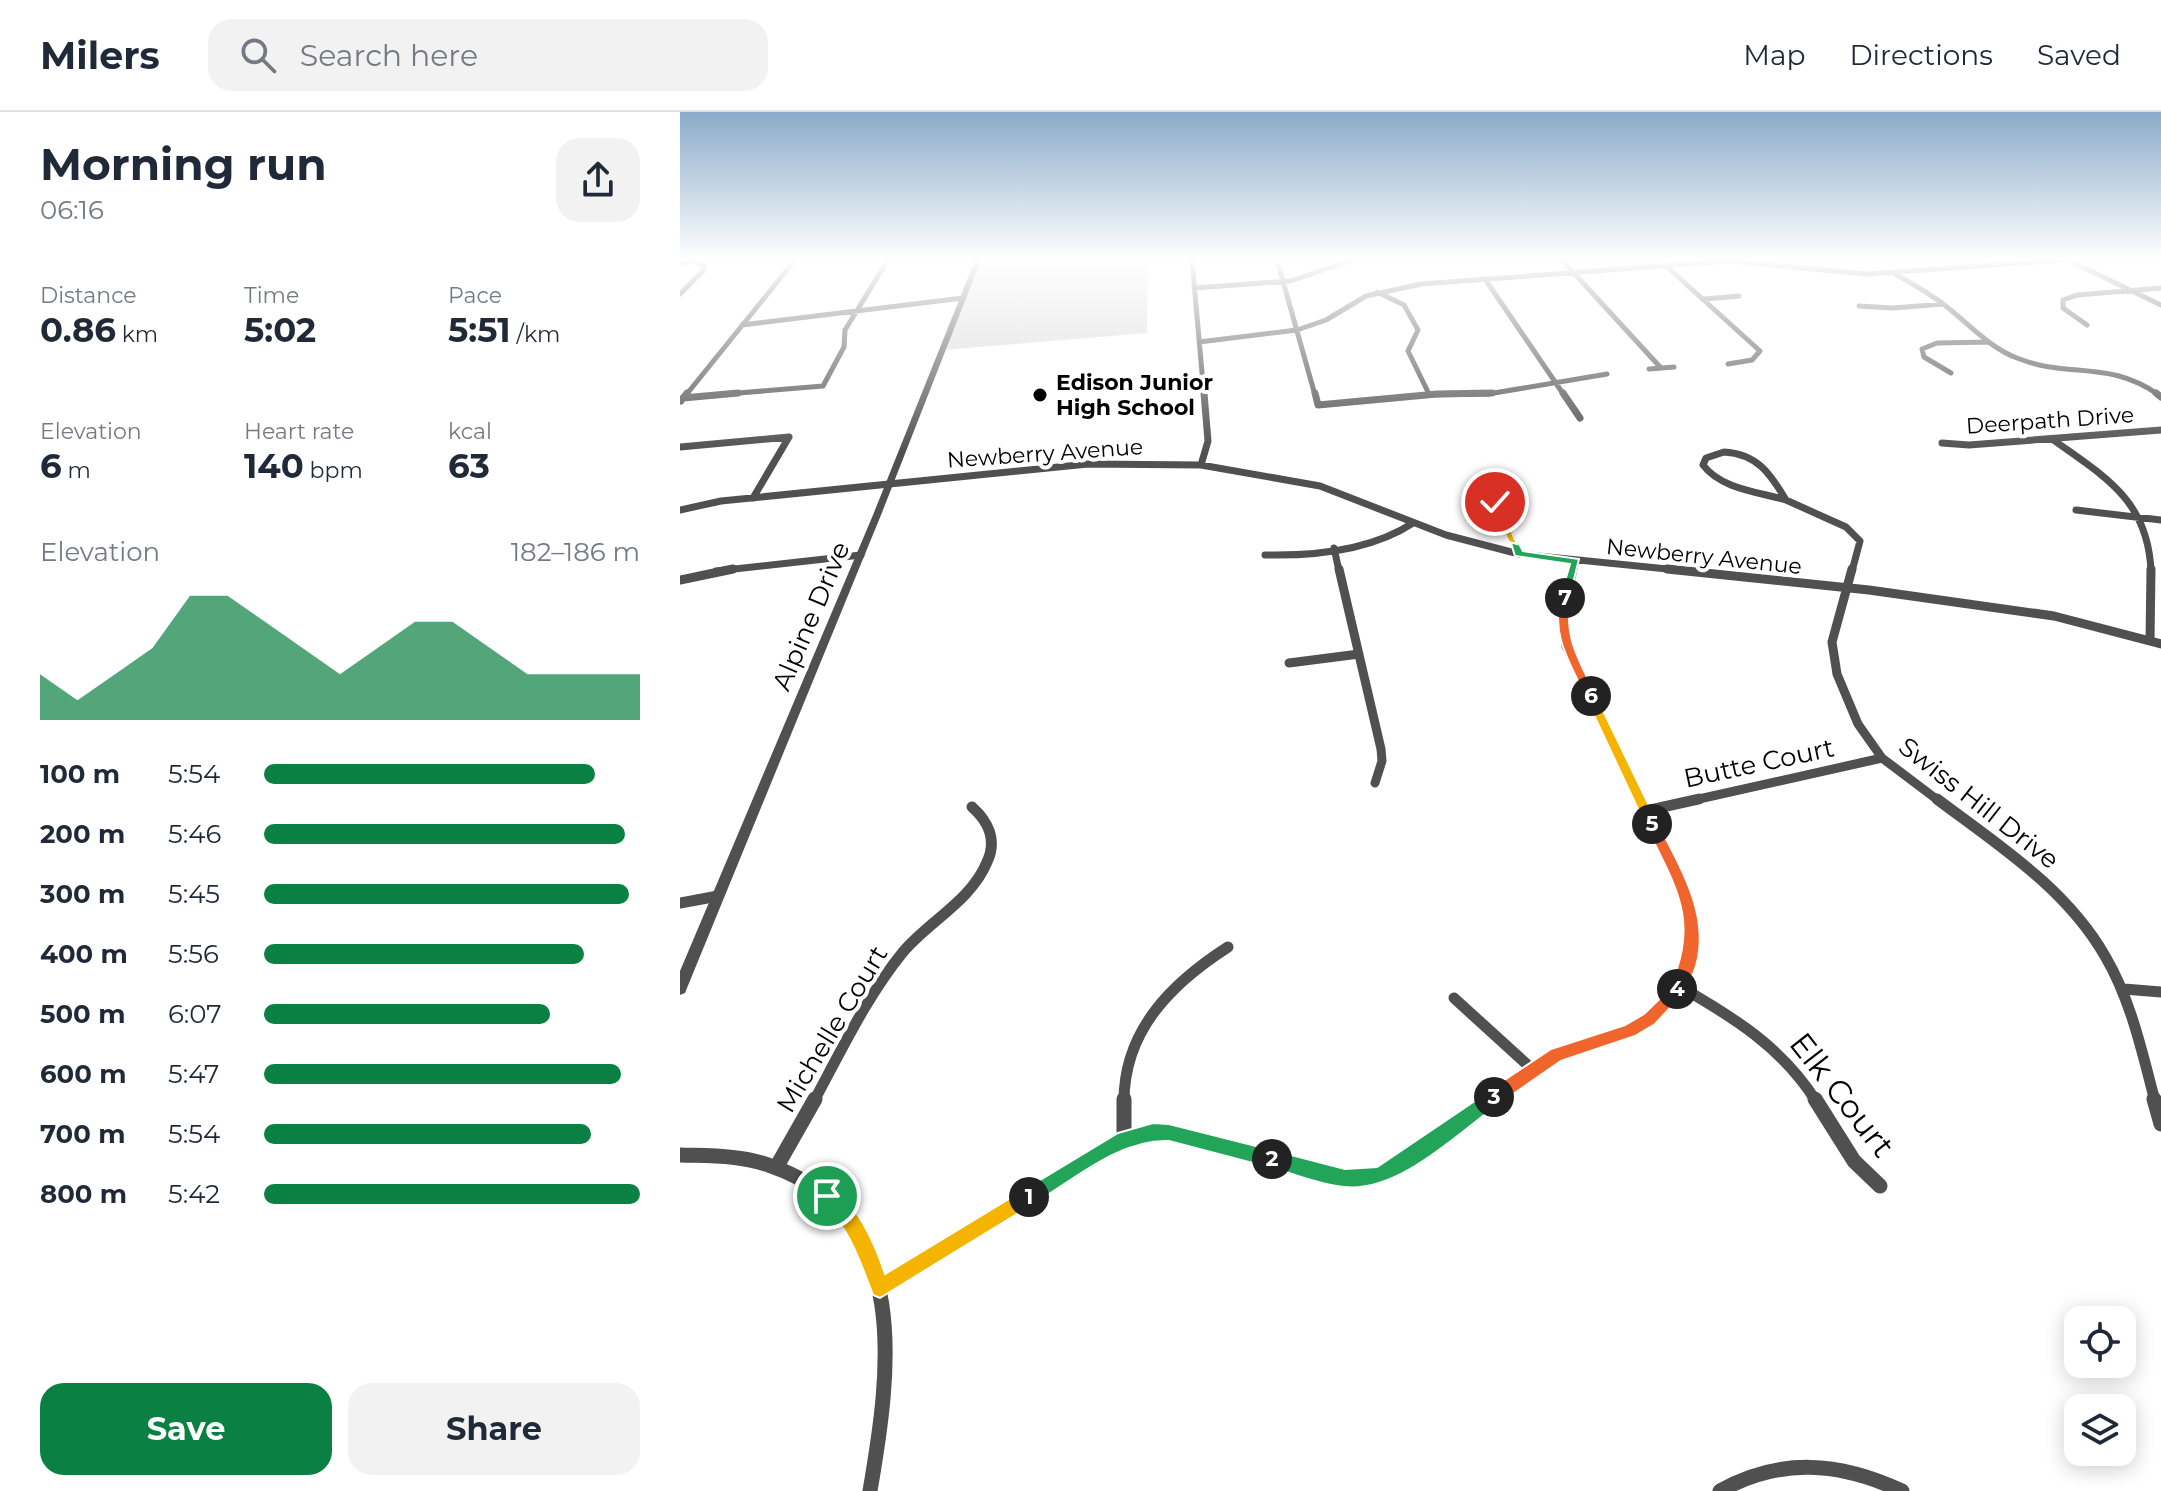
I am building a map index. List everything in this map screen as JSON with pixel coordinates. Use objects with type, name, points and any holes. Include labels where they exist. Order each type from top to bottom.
[{"type":"street","points":[[682,400],[742,325],[747,324]]},
{"type":"street","points":[[682,400],[823,386],[844,347],[844,333],[849,324]]},
{"type":"street","name":"Alpine Drive","points":[[680,988],[861,555],[953,324]]},
{"type":"street","points":[[1197,324],[1208,441],[1201,465]]},
{"type":"street","points":[[1295,324],[1318,405],[1429,394],[1488,394],[1607,374]]},
{"type":"street","points":[[1199,342],[1297,330],[1313,324]]},
{"type":"street","points":[[1415,324],[1418,330],[1408,351],[1429,394]]},
{"type":"street","points":[[1516,324],[1580,418]]},
{"type":"street","points":[[1621,324],[1661,368]]},
{"type":"street","points":[[1728,364],[1758,356],[1757,347],[1732,324]]},
{"type":"street","points":[[1968,324],[2009,355],[2035,364],[2106,370],[2131,376],[2161,397]]},
{"type":"street","points":[[1951,373],[1924,357],[1922,349],[1937,343],[1989,342]]},
{"type":"street","points":[[1649,369],[1674,367]]},
{"type":"street","name":"Deerpath Drive","points":[[1942,443],[1969,445],[2161,430]]},
{"type":"street","points":[[680,447],[789,437],[753,498]]},
{"type":"street","points":[[2052,439],[2112,485],[2140,518],[2149,544],[2150,641]]},
{"type":"street","name":"Swiss Hill Drive","points":[[1786,500],[1768,468],[1755,458],[1724,452],[1709,456],[1704,461],[1704,469],[1715,478],[1786,500],[1857,535],[1860,546],[1834,632],[1833,658],[1858,724],[1882,758],[2057,892],[2093,933],[2124,989],[2161,1124]]},
{"type":"street","name":"Newberry Avenue","points":[[680,510],[753,498],[1088,464],[1201,465],[1320,486],[1467,542],[1519,554],[1847,588],[2054,616],[2161,644]]},
{"type":"street","points":[[1495,487],[1495,502],[1519,554]]},
{"type":"street","points":[[2076,510],[2161,520]]},
{"type":"street","points":[[1265,555],[1287,556],[1391,536],[1413,523]]},
{"type":"street","points":[[1334,548],[1381,749],[1382,761],[1375,783]]},
{"type":"street","points":[[680,580],[717,571],[861,555]]},
{"type":"street","points":[[880,1288],[1124,1140],[1153,1132],[1169,1133],[1345,1178],[1369,1178],[1394,1169],[1532,1069],[1568,1050],[1629,1031],[1650,1019],[1679,986],[1693,948],[1691,911],[1562,633],[1562,609],[1576,561]]},
{"type":"street","points":[[1289,663],[1359,654]]},
{"type":"street","name":"Butte Court","points":[[1645,811],[1882,758]]},
{"type":"street","name":"Michelle Court","points":[[777,1166],[894,964],[922,930],[969,890],[984,870],[992,845],[991,833],[987,822],[972,807]]},
{"type":"street","points":[[680,903],[718,896]]},
{"type":"street","points":[[1124,1140],[1126,1066],[1135,1042],[1164,997],[1190,972],[1228,947]]},
{"type":"street","name":"Elk Court","points":[[1679,986],[1741,1022],[1779,1054],[1816,1100],[1852,1162],[1880,1186]]},
{"type":"street","points":[[2124,989],[2161,992]]},
{"type":"street","points":[[1454,998],[1532,1069]]},
{"type":"street","points":[[680,1155],[745,1157],[777,1166],[801,1177],[827,1196],[850,1220],[867,1251],[880,1288],[888,1360],[885,1405],[870,1491]]},
{"type":"street","points":[[1720,1491],[1743,1475],[1789,1465],[1852,1471],[1902,1491]]},
{"type":"shaded area","points":[[953,324],[1147,324],[1147,333],[943,350]]},
{"type":"place","name":"Edison Junior High School","points":[[1040,395]]},
{"type":"route","points":[[827,1196],[850,1220],[867,1251],[880,1288],[1114,1145],[1139,1135],[1169,1133],[1345,1178],[1377,1176],[1394,1169],[1532,1069],[1557,1055],[1629,1031],[1650,1019],[1667,1003],[1689,966],[1693,948],[1691,911],[1684,890],[1566,646],[1562,633],[1562,609],[1576,561],[1519,554],[1495,502]]}]
